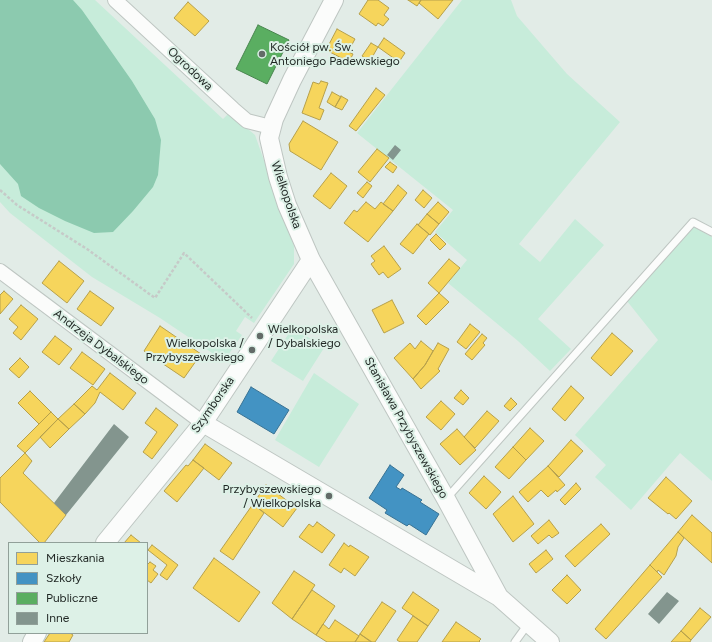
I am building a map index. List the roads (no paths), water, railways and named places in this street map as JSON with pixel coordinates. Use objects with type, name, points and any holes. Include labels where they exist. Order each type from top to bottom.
[{"type":"street","name":"Ogrodowa","points":[[115,0],[247,121],[271,127]]},
{"type":"street","name":"Wielkopolska","points":[[311,260],[287,205],[278,177],[269,138],[274,119],[292,80],[334,0]]},
{"type":"street","name":"Szymborska","points":[[106,542],[203,423],[311,260]]},
{"type":"street","name":"Stanisława Przybyszewskiego","points":[[311,260],[446,499],[499,597]]},
{"type":"street","name":"Andrzeja Dybalskiego","points":[[0,271],[203,423]]},
{"type":"street","name":"Stanisława Przybyszewskiego","points":[[203,423],[499,597],[550,642]]},
{"type":"lane","points":[[446,499],[693,222],[712,232]]},
{"type":"lane","points":[[515,642],[528,624]]},
{"type":"place","name":"Kościół pw. Św. Antoniego Padewskiego","points":[[262,54]]},
{"type":"place","name":"Wielkopolska / Dybalskiego","points":[[260,336]]},
{"type":"place","name":"Wielkopolska / Przybyszewskiego","points":[[252,350]]},
{"type":"place","name":"Przybyszewskiego / Wielkopolska","points":[[329,496]]}]
